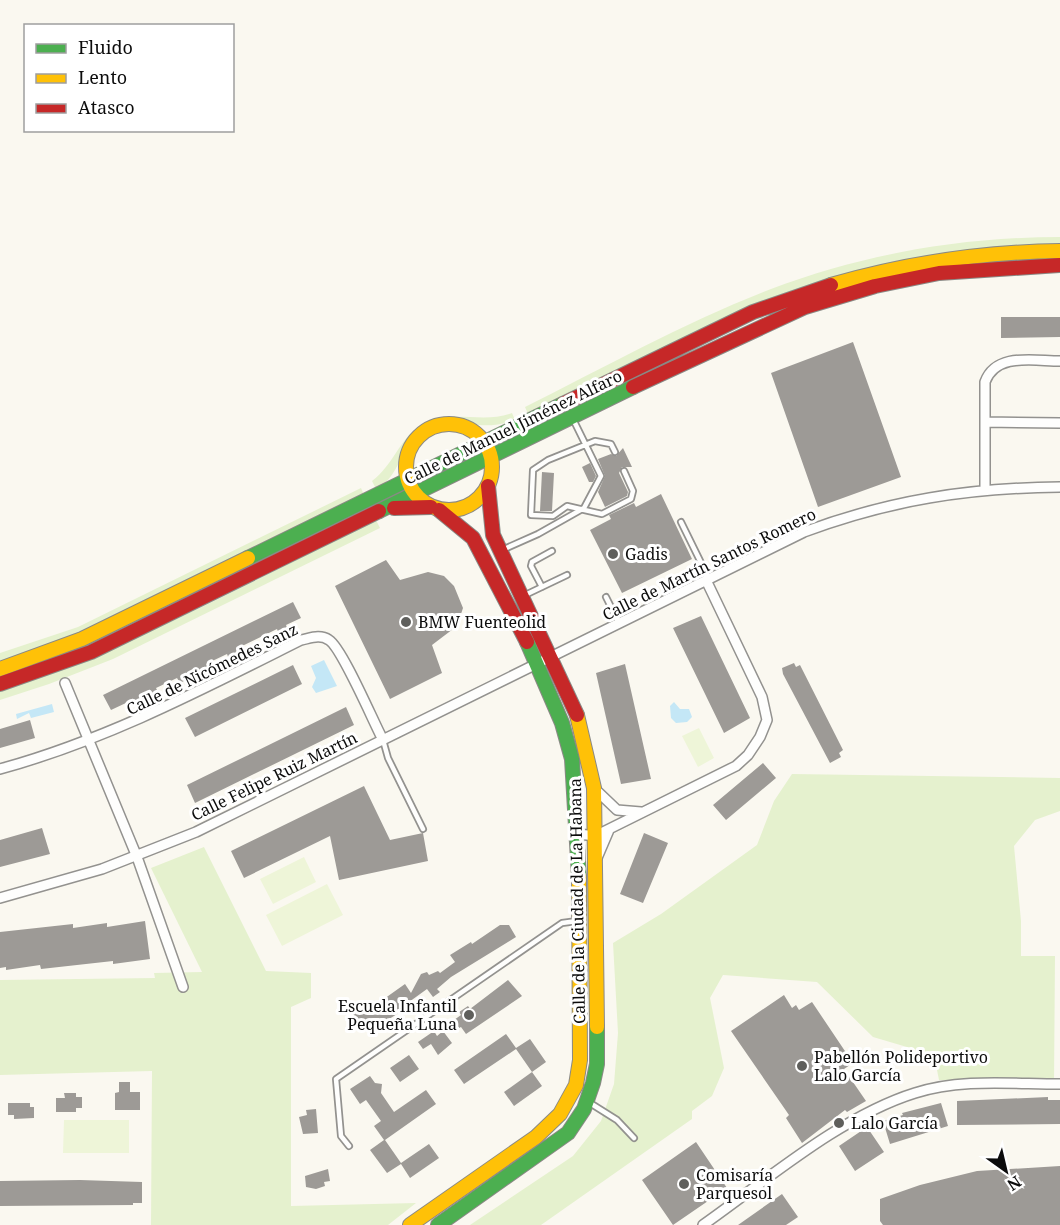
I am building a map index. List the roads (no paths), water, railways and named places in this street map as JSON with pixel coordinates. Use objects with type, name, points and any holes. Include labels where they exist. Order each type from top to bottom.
[{"type":"main road","name":"Calle de Manuel Jiménez Alfaro","points":[[0,669],[82,639],[753,312],[798,294],[862,275],[930,261],[991,253],[1060,251]]},
{"type":"main road","name":"Calle de Manuel Jiménez Alfaro","points":[[0,684],[91,652],[572,416],[805,307],[875,286],[939,273],[1060,265]]},
{"type":"main road","points":[[415,494],[408,481],[408,456],[416,440],[429,430],[455,425],[479,436],[492,457]]},
{"type":"main road","name":"Calle de la Ciudad de La Habana","points":[[438,1225],[556,1143],[571,1129],[585,1103],[597,1064],[594,788],[579,719],[490,527],[488,486],[492,457]]},
{"type":"main road","points":[[385,509],[456,510],[467,506],[488,486]]},
{"type":"main road","name":"Calle de la Ciudad de La Habana","points":[[410,1225],[536,1137],[562,1115],[576,1085],[578,1073],[580,921],[579,834],[572,759],[562,723],[538,663],[472,538],[415,494]]},
{"type":"street","points":[[985,489],[985,382],[988,373],[997,364],[1006,362],[1060,361]]},
{"type":"street","points":[[985,422],[1060,423]]},
{"type":"street","name":"Calle de Martín Santos Romero","points":[[552,657],[804,532],[860,512],[932,495],[985,489],[1060,488]]},
{"type":"street","points":[[579,834],[595,836],[609,830],[736,766],[748,755],[767,720],[762,697],[707,580]]},
{"type":"street","name":"Calle de Nicómedes Sanz","points":[[0,769],[90,741],[127,726],[302,640],[320,636],[331,640],[341,656],[382,740]]},
{"type":"street","name":"Calle Felipe Ruiz Martín","points":[[0,898],[65,881],[137,857],[196,832],[552,657]]},
{"type":"street","points":[[64,683],[137,857],[183,987]]},
{"type":"street","points":[[594,788],[617,810],[643,812]]},
{"type":"street","points":[[595,863],[609,830]]},
{"type":"street","points":[[703,1225],[838,1130],[876,1108],[917,1092],[963,1084],[1060,1084]]},
{"type":"lane","points":[[500,551],[538,534],[584,508],[601,476],[572,416]]},
{"type":"lane","points":[[615,452],[611,444],[595,441],[533,470],[531,515],[553,516],[567,506],[584,508],[602,514],[631,499],[633,492],[624,471]]},
{"type":"lane","points":[[681,522],[707,580]]},
{"type":"lane","points":[[542,587],[531,566],[532,562],[552,551]]},
{"type":"lane","points":[[522,596],[567,575]]},
{"type":"lane","points":[[606,597],[620,623]]},
{"type":"lane","points":[[382,740],[388,759],[423,829]]},
{"type":"lane","name":"Calle de la Ciudad de La Habana","points":[[349,1146],[341,1136],[336,1079],[562,923],[580,921]]},
{"type":"lane","points":[[578,1073],[585,1103],[617,1120],[634,1137]]},
{"type":"water","points":[[324,660],[337,686],[316,693],[312,687],[316,678],[311,666]]},
{"type":"water","points":[[674,702],[680,709],[689,709],[692,717],[687,722],[676,723],[671,718],[670,706]]},
{"type":"water","points":[[52,704],[54,712],[31,718],[29,713],[17,719],[16,714]]},
{"type":"place","name":"Gadis","points":[[613,554]]},
{"type":"place","name":"BMW Fuenteolid","points":[[406,622]]},
{"type":"place","name":"Escuela Infantil Pequeña Luna","points":[[469,1015]]},
{"type":"place","name":"Pabellón Polideportivo Lalo García","points":[[802,1066]]},
{"type":"place","name":"Lalo García","points":[[839,1123]]},
{"type":"place","name":"Comisaría Parquesol","points":[[684,1184]]}]
